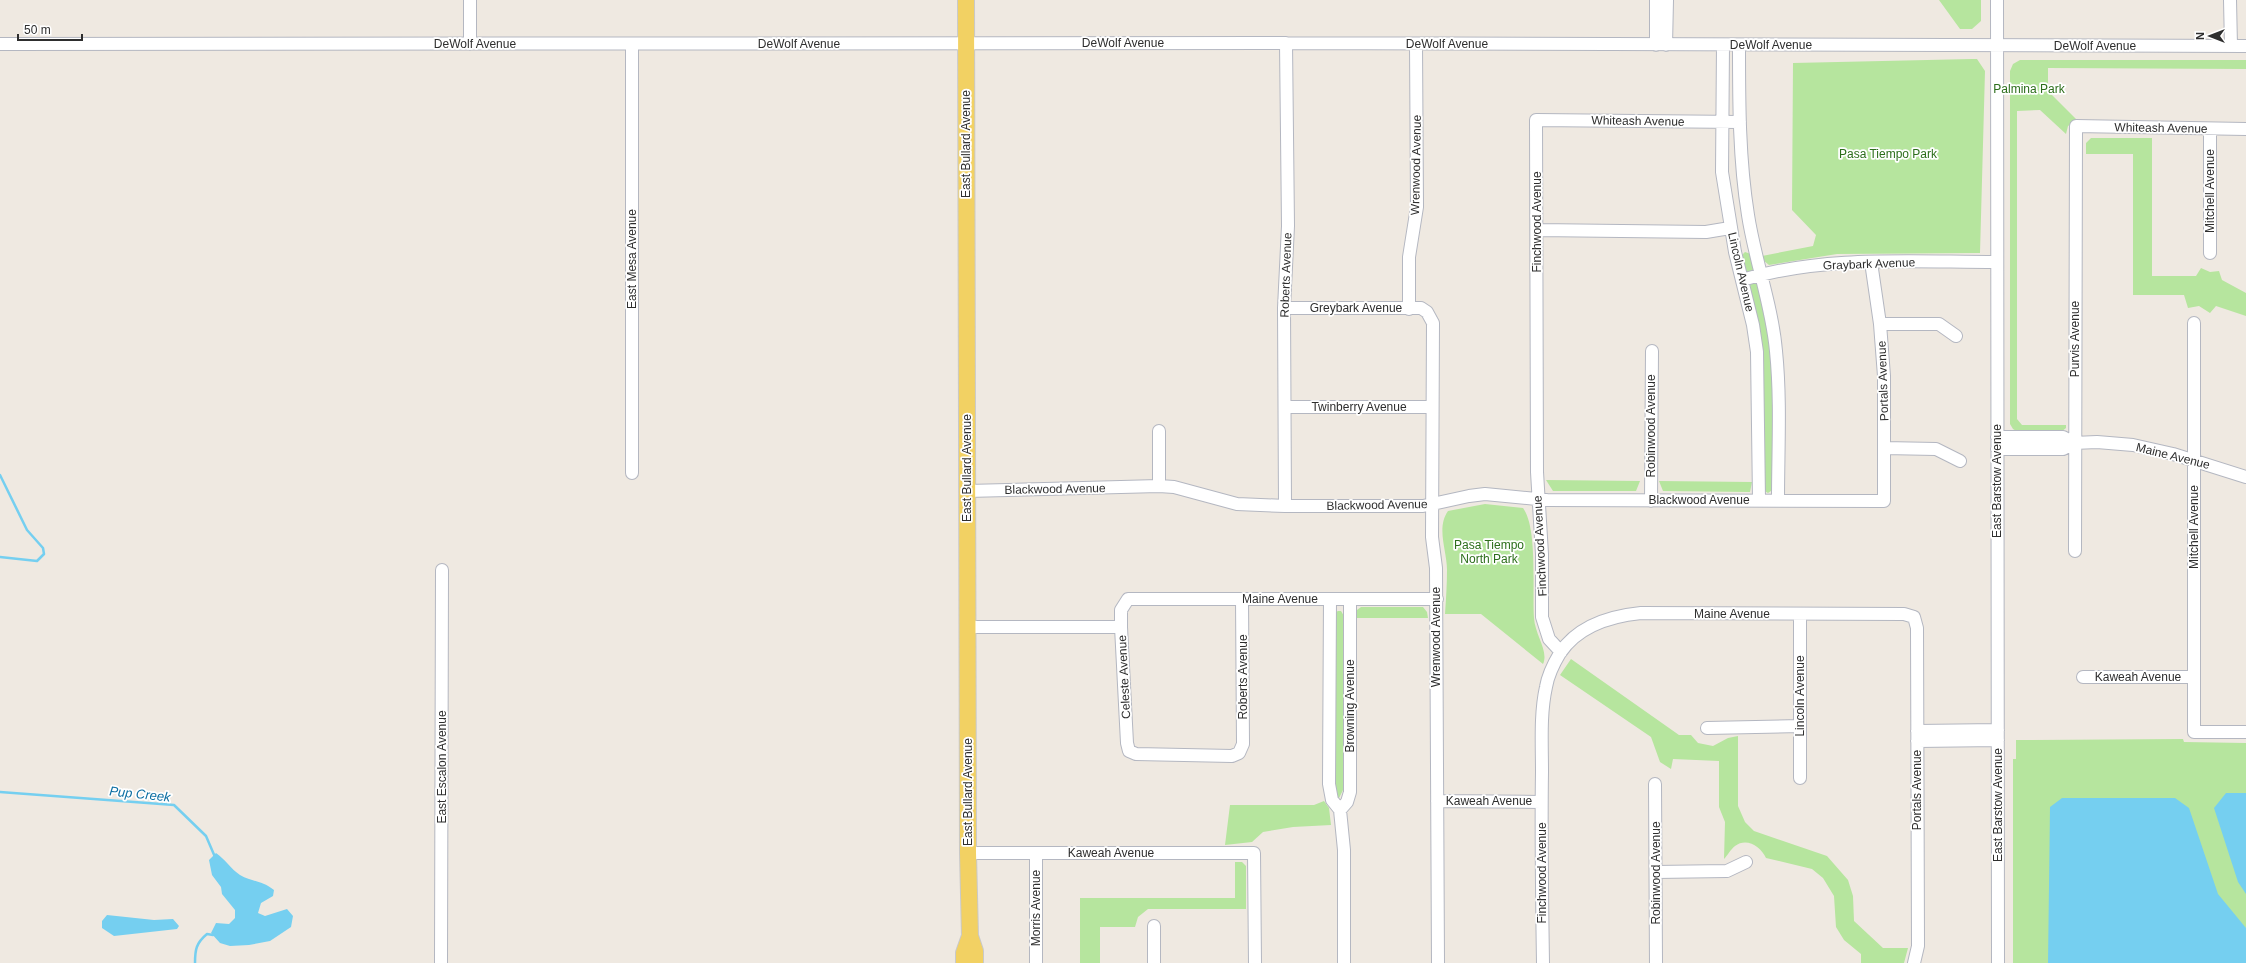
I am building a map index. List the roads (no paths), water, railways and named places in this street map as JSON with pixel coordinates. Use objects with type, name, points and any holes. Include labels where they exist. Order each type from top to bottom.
[{"type":"main road","name":"East Bullard Avenue","points":[[966,0],[968,853],[970,936],[975,951],[975,963]]},
{"type":"main road","name":"East Bullard Avenue","points":[[964,963],[964,953],[970,936]]},
{"type":"street","points":[[470,0],[470,44]]},
{"type":"street","points":[[1656,0],[1661,45]]},
{"type":"street","points":[[1661,45],[1667,0]]},
{"type":"street","name":"East Barstow Avenue","points":[[1997,0],[1996,262],[1998,963]]},
{"type":"street","points":[[2230,0],[2231,46]]},
{"type":"street","name":"DeWolf Avenue","points":[[0,44],[1286,43],[1996,47],[2246,46]]},
{"type":"street","name":"Roberts Avenue","points":[[1285,506],[1284,308],[1288,226],[1286,43]]},
{"type":"street","name":"East Mesa Avenue","points":[[632,44],[632,473]]},
{"type":"street","name":"Wrenwood Avenue","points":[[1409,308],[1409,257],[1417,207],[1416,44]]},
{"type":"street","name":"Lincoln Avenue","points":[[1723,45],[1722,172],[1730,228],[1753,325],[1757,352],[1759,500]]},
{"type":"street","name":"Lincoln Avenue","points":[[1739,45],[1740,122],[1743,176],[1748,214],[1760,275],[1773,329],[1777,356],[1778,500]]},
{"type":"street","name":"Whiteash Avenue","points":[[1536,120],[1740,122]]},
{"type":"street","name":"Finchwood Avenue","points":[[1536,120],[1538,499],[1542,554],[1544,624],[1549,639],[1561,652],[1550,674],[1543,706],[1541,802],[1543,963]]},
{"type":"street","name":"Whiteash Avenue","points":[[2076,126],[2210,130],[2246,129]]},
{"type":"street","name":"Purvis Avenue","points":[[2075,551],[2074,443],[2076,126]]},
{"type":"street","name":"Mitchell Avenue","points":[[2210,130],[2210,253]]},
{"type":"street","points":[[1537,230],[1706,232],[1730,228]]},
{"type":"street","name":"Graybark Avenue","points":[[1742,280],[1760,275],[1819,265],[1871,262],[1996,262]]},
{"type":"street","name":"Portals Avenue","points":[[1871,262],[1880,324],[1884,376],[1884,501]]},
{"type":"street","name":"Greybark Avenue","points":[[1284,308],[1421,308],[1427,312]]},
{"type":"street","name":"Wrenwood Avenue","points":[[1427,312],[1433,323],[1432,537],[1436,568],[1437,599],[1438,963]]},
{"type":"street","name":"Mitchell Avenue","points":[[2194,323],[2194,732],[2246,732]]},
{"type":"street","points":[[1880,324],[1939,324],[1956,336]]},
{"type":"street","name":"Robinwood Avenue","points":[[1651,500],[1652,351]]},
{"type":"street","name":"Twinberry Avenue","points":[[1285,407],[1432,407]]},
{"type":"street","points":[[1159,431],[1159,486]]},
{"type":"street","name":"Maine Avenue","points":[[1997,443],[2063,448],[2074,443],[2097,442],[2133,445],[2194,460],[2246,477]]},
{"type":"street","points":[[1884,448],[1936,449],[1960,461]]},
{"type":"street","name":"Blackwood Avenue","points":[[967,491],[1159,486],[1174,487],[1237,504],[1285,506],[1413,507],[1432,505],[1469,496],[1485,494],[1538,499],[1884,501]]},
{"type":"street","name":"East Escalon Avenue","points":[[441,963],[442,570]]},
{"type":"street","name":"Maine Avenue","points":[[1125,602],[1128,600],[1350,598],[1437,599]]},
{"type":"street","name":"Browning Avenue","points":[[1340,810],[1347,802],[1350,792],[1350,598]]},
{"type":"street","name":"Roberts Avenue","points":[[1129,751],[1143,754],[1232,756],[1238,753],[1243,744],[1242,599]]},
{"type":"street","name":"Browning Avenue","points":[[1330,599],[1329,784],[1332,800],[1340,810],[1344,850],[1344,963]]},
{"type":"street","name":"Celeste Avenue","points":[[1125,602],[1121,610],[1121,628],[1127,743],[1129,751]]},
{"type":"street","name":"Maine Avenue","points":[[1561,652],[1582,632],[1597,623],[1619,616],[1642,613],[1904,614],[1914,617]]},
{"type":"street","name":"Lincoln Avenue","points":[[1800,614],[1800,778]]},
{"type":"street","name":"Portals Avenue","points":[[1914,617],[1918,628],[1918,946],[1914,963]]},
{"type":"street","points":[[967,627],[1121,628]]},
{"type":"street","name":"Kaweah Avenue","points":[[2083,677],[2194,677]]},
{"type":"street","points":[[1707,728],[1800,726]]},
{"type":"street","points":[[1917,736],[1998,735]]},
{"type":"street","name":"Robinwood Avenue","points":[[1655,784],[1656,963]]},
{"type":"street","name":"Kaweah Avenue","points":[[1437,801],[1541,802]]},
{"type":"street","name":"Kaweah Avenue","points":[[968,853],[1254,853],[1255,963]]},
{"type":"street","name":"Morris Avenue","points":[[1036,854],[1036,963]]},
{"type":"street","points":[[1656,872],[1727,871],[1746,862]]},
{"type":"street","points":[[1154,926],[1154,963]]},
{"type":"water","points":[[2226,793],[2246,793],[2246,894],[2238,882],[2214,808]]},
{"type":"water","points":[[2062,798],[2175,798],[2189,808],[2218,894],[2246,928],[2246,963],[2048,963],[2050,807]]},
{"type":"water","points":[[216,853],[240,875],[265,884],[274,890],[273,896],[261,903],[258,913],[265,916],[287,909],[293,916],[291,927],[270,941],[249,945],[230,946],[220,943],[211,933],[216,923],[229,924],[235,918],[235,910],[222,894],[221,887],[212,875],[209,860]]},
{"type":"water","points":[[107,915],[154,920],[173,919],[179,926],[177,929],[114,936],[102,928],[102,921]]},
{"type":"waterway","name":"Pup Creek","points":[[0,475],[27,530],[43,548],[44,554],[37,561],[0,557]]},
{"type":"waterway","name":"Pup Creek","points":[[0,792],[174,805],[206,836],[215,857]]},
{"type":"waterway","name":"Pup Creek","points":[[195,963],[198,944],[207,934],[213,935]]},
{"type":"park label","name":"Palmina Park","points":[[2029,89]]},
{"type":"park label","name":"Pasa Tiempo Park","points":[[1888,154]]},
{"type":"park label","name":"Pasa Tiempo North Park","points":[[1489,552]]}]
